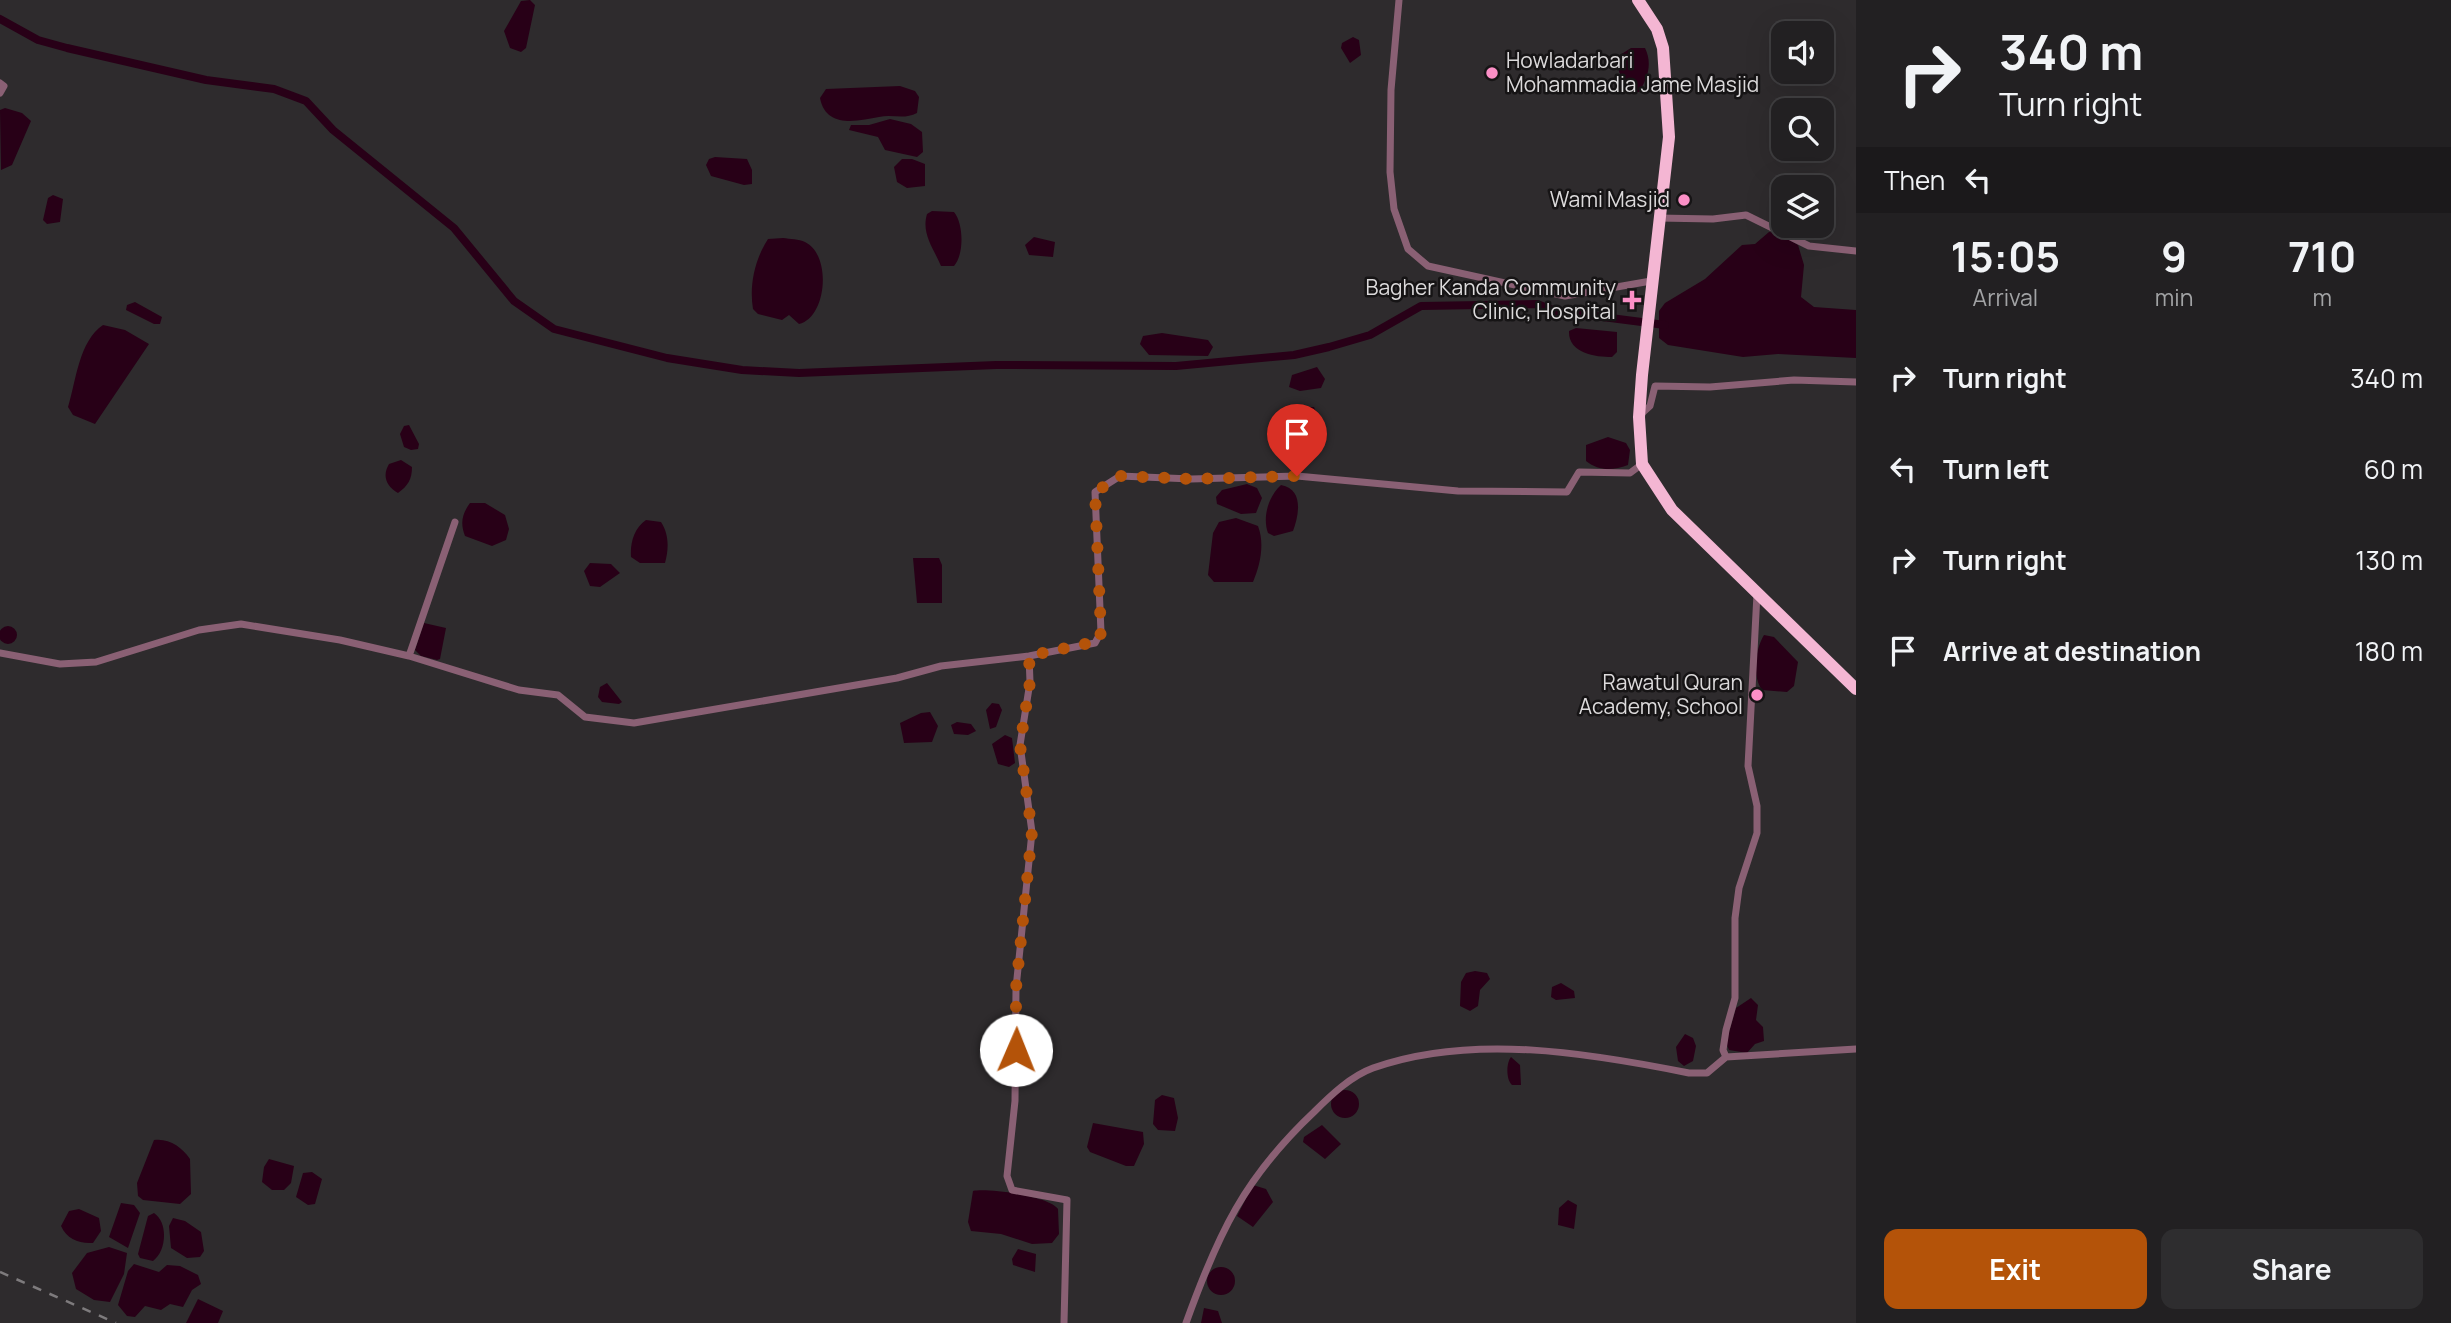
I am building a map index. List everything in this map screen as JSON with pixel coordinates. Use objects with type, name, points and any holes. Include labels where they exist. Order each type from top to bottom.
[{"type":"highway","points":[[1638,0],[1657,29],[1663,48],[1669,137],[1642,375],[1639,417],[1642,464],[1672,510],[1856,689]]},
{"type":"street","points":[[1399,0],[1391,89],[1390,172],[1394,209],[1408,248],[1428,266],[1565,296],[1651,281]]},
{"type":"street","points":[[0,83],[4,86],[0,93]]},
{"type":"street","points":[[1658,218],[1713,219],[1746,215],[1809,246],[1856,251]]},
{"type":"street","points":[[1639,417],[1650,406],[1655,386],[1710,387],[1794,380],[1856,382]]},
{"type":"street","points":[[0,653],[60,664],[96,662],[199,630],[241,624],[341,640],[409,656],[519,690],[558,695],[585,717],[634,723],[897,678],[941,666],[1029,656],[1099,641],[1101,632],[1095,492],[1121,476],[1191,479],[1297,476],[1525,493],[1567,492],[1580,472],[1630,473],[1642,464]]},
{"type":"street","points":[[409,656],[455,523]]},
{"type":"street","points":[[1726,1057],[1723,1050],[1726,1030],[1735,999],[1735,918],[1740,888],[1757,833],[1757,806],[1748,766],[1758,593]]},
{"type":"street","points":[[1029,656],[1030,682],[1020,745],[1032,832],[1016,988],[1015,1101],[1007,1176],[1012,1190],[1067,1199],[1065,1323]]},
{"type":"street","points":[[1186,1323],[1213,1249],[1251,1181],[1291,1133],[1335,1091],[1372,1068],[1475,1048],[1531,1051],[1689,1073],[1707,1073],[1726,1057],[1856,1049]]},
{"type":"shaded area","points":[[530,0],[535,5],[526,48],[521,52],[510,48],[504,31],[521,1]]},
{"type":"shaded area","points":[[1353,37],[1359,40],[1361,55],[1350,63],[1341,48],[1342,43]]},
{"type":"shaded area","points":[[1631,48],[1645,48],[1649,60],[1647,77],[1639,92],[1631,92],[1619,72],[1620,55]]},
{"type":"shaded area","points":[[900,86],[915,91],[919,97],[917,113],[844,121],[829,115],[820,98],[826,89]]},
{"type":"shaded area","points":[[5,108],[22,113],[31,121],[12,165],[1,170],[0,110]]},
{"type":"shaded area","points":[[890,119],[911,124],[922,132],[923,152],[917,157],[885,150],[878,137],[849,130],[851,125],[869,125]]},
{"type":"shaded area","points":[[709,159],[747,159],[752,170],[752,184],[744,185],[711,176],[706,165]]},
{"type":"shaded area","points":[[902,159],[912,159],[925,164],[925,186],[907,188],[897,182],[894,167]]},
{"type":"shaded area","points":[[53,195],[63,199],[60,222],[47,224],[43,220],[48,198]]},
{"type":"shaded area","points":[[932,211],[954,212],[960,224],[960,255],[954,266],[941,266],[929,241],[926,221],[927,214]]},
{"type":"shaded area","points":[[1769,232],[1771,238],[1786,238],[1798,245],[1804,265],[1801,297],[1814,307],[1856,310],[1856,358],[1778,354],[1743,357],[1668,345],[1659,338],[1659,311],[1665,303],[1705,279],[1742,245],[1755,244]]},
{"type":"shaded area","points":[[1034,237],[1055,242],[1053,257],[1029,255],[1025,245]]},
{"type":"shaded area","points":[[768,239],[803,241],[814,249],[822,272],[823,285],[816,310],[799,324],[789,315],[782,320],[758,314],[753,309],[754,272],[760,255]]},
{"type":"shaded area","points":[[135,302],[162,317],[160,324],[154,324],[126,310],[127,305]]},
{"type":"shaded area","points":[[103,325],[125,330],[149,344],[95,424],[73,415],[68,407],[83,351]]},
{"type":"shaded area","points":[[1576,328],[1617,332],[1617,352],[1612,357],[1605,357],[1578,349],[1570,338],[1569,331]]},
{"type":"shaded area","points":[[1162,333],[1208,340],[1213,347],[1208,356],[1149,355],[1140,344],[1143,336]]},
{"type":"shaded area","points":[[1317,367],[1325,379],[1321,388],[1300,391],[1289,387],[1292,375]]},
{"type":"shaded area","points":[[1306,407],[1314,407],[1319,420],[1318,433],[1306,439],[1299,436],[1294,423],[1298,412]]},
{"type":"shaded area","points":[[409,425],[419,444],[418,449],[404,447],[400,434],[404,426]]},
{"type":"shaded area","points":[[1608,437],[1626,443],[1630,450],[1628,465],[1606,469],[1586,461],[1586,445]]},
{"type":"shaded area","points":[[401,460],[412,467],[412,471],[409,482],[398,493],[388,484],[386,473],[389,464]]},
{"type":"shaded area","points":[[1247,484],[1257,488],[1262,498],[1256,513],[1241,514],[1217,504],[1216,497],[1222,490]]},
{"type":"shaded area","points":[[1281,485],[1288,487],[1296,497],[1297,518],[1293,531],[1274,536],[1268,533],[1266,513],[1270,501]]},
{"type":"shaded area","points":[[470,503],[485,503],[505,515],[509,529],[506,540],[492,546],[465,536],[463,519]]},
{"type":"shaded area","points":[[1236,518],[1258,526],[1261,547],[1256,576],[1253,582],[1214,582],[1208,575],[1213,533],[1219,522]]},
{"type":"shaded area","points":[[646,520],[661,522],[664,527],[668,542],[665,563],[640,563],[631,557],[634,536],[638,527]]},
{"type":"shaded area","points":[[913,558],[939,558],[942,565],[942,603],[917,603]]},
{"type":"shaded area","points":[[590,563],[611,564],[620,573],[600,587],[590,586],[584,571]]},
{"type":"shaded area","points":[[424,623],[446,628],[440,659],[421,656],[415,650]]},
{"type":"shaded area","points":[[8,626],[14,629],[17,635],[14,641],[8,644],[2,641],[-1,635],[2,629]]},
{"type":"shaded area","points":[[1764,635],[1774,637],[1798,662],[1794,686],[1787,692],[1762,690],[1759,684],[1756,663],[1758,648]]},
{"type":"shaded area","points":[[607,683],[622,702],[602,702],[598,697],[600,687]]},
{"type":"shaded area","points":[[992,703],[999,704],[1002,710],[996,727],[990,729],[986,710]]},
{"type":"shaded area","points":[[930,712],[938,726],[932,742],[904,743],[900,723],[921,713]]},
{"type":"shaded area","points":[[957,722],[971,724],[976,731],[968,735],[954,734],[951,725]]},
{"type":"shaded area","points":[[1005,735],[1012,738],[1015,763],[1009,767],[998,764],[992,744]]},
{"type":"shaded area","points":[[1466,973],[1487,973],[1490,979],[1480,990],[1478,1006],[1470,1011],[1460,1006],[1461,982]]},
{"type":"shaded area","points":[[1561,983],[1574,991],[1575,998],[1556,1000],[1551,997],[1552,987]]},
{"type":"shaded area","points":[[1751,998],[1758,1005],[1756,1020],[1763,1027],[1764,1041],[1755,1044],[1747,1053],[1729,1050],[1726,1043],[1736,1008]]},
{"type":"shaded area","points":[[1685,1034],[1693,1038],[1696,1046],[1693,1061],[1684,1066],[1678,1061],[1676,1047]]},
{"type":"shaded area","points":[[1511,1057],[1520,1065],[1521,1085],[1512,1085],[1509,1079]]},
{"type":"shaded area","points":[[1345,1090],[1355,1094],[1359,1104],[1355,1114],[1345,1118],[1335,1114],[1331,1104],[1335,1094]]},
{"type":"shaded area","points":[[1162,1095],[1174,1098],[1178,1118],[1175,1131],[1158,1130],[1153,1124],[1155,1100]]},
{"type":"shaded area","points":[[1093,1123],[1143,1132],[1144,1144],[1134,1166],[1126,1166],[1090,1152],[1087,1147]]},
{"type":"shaded area","points":[[1322,1125],[1341,1144],[1325,1159],[1303,1142],[1304,1137]]},
{"type":"shaded area","points":[[154,1140],[175,1144],[190,1159],[191,1194],[180,1204],[143,1200],[138,1196],[137,1183]]},
{"type":"shaded area","points":[[269,1159],[294,1166],[291,1183],[284,1190],[272,1190],[262,1182],[264,1167]]},
{"type":"shaded area","points":[[312,1172],[322,1179],[315,1204],[308,1205],[296,1197],[303,1173]]},
{"type":"shaded area","points":[[1253,1185],[1266,1189],[1273,1202],[1253,1227],[1237,1216]]},
{"type":"shaded area","points":[[973,1191],[1018,1194],[1053,1204],[1058,1209],[1059,1234],[1052,1243],[1032,1244],[1001,1234],[971,1231],[968,1222]]},
{"type":"shaded area","points":[[1568,1200],[1577,1205],[1574,1229],[1558,1225],[1559,1208]]},
{"type":"shaded area","points":[[121,1203],[134,1205],[140,1213],[128,1248],[109,1237]]},
{"type":"shaded area","points":[[79,1209],[99,1218],[101,1231],[93,1243],[74,1240],[61,1226],[69,1211]]},
{"type":"shaded area","points":[[154,1213],[162,1223],[164,1237],[161,1251],[153,1261],[140,1258],[138,1254],[148,1216]]},
{"type":"shaded area","points":[[173,1218],[185,1221],[201,1232],[204,1251],[200,1257],[187,1258],[171,1248],[169,1226]]},
{"type":"shaded area","points":[[109,1247],[127,1253],[124,1274],[110,1302],[94,1300],[76,1289],[72,1273],[87,1253]]},
{"type":"shaded area","points":[[1018,1249],[1036,1254],[1035,1272],[1013,1265],[1012,1259]]},
{"type":"shaded area","points":[[134,1264],[159,1272],[167,1265],[180,1266],[198,1275],[201,1284],[192,1290],[183,1307],[170,1304],[161,1310],[145,1306],[135,1317],[127,1316],[118,1305],[128,1271]]},
{"type":"shaded area","points":[[1221,1267],[1231,1271],[1235,1281],[1231,1291],[1221,1295],[1211,1291],[1207,1281],[1211,1271]]},
{"type":"shaded area","points":[[198,1299],[223,1311],[218,1323],[186,1323]]},
{"type":"shaded area","points":[[1204,1308],[1218,1311],[1222,1323],[1201,1323]]},
{"type":"waterway","points":[[0,19],[38,40],[67,48],[206,80],[274,89],[306,101],[333,130],[454,228],[514,301],[554,329],[667,358],[742,370],[799,373],[996,365],[1176,366],[1294,355],[1329,347],[1370,335],[1421,306],[1537,304],[1556,311],[1665,325]]},
{"type":"railway","points":[[0,1272],[116,1323]]},
{"type":"place","name":"Howladarbari Mohammadia Jame Masjid","points":[[1492,73]]},
{"type":"place","name":"Wami Masjid","points":[[1684,200]]},
{"type":"place","name":"Bagher Kanda Community Clinic, Hospital","points":[[1632,300]]},
{"type":"place","name":"Rawatul Quran Academy, School","points":[[1757,695]]},
{"type":"route","points":[[1016,1050],[1016,988],[1032,832],[1020,745],[1030,682],[1029,656],[1099,641],[1101,632],[1095,492],[1121,476],[1191,479],[1297,476]]}]
